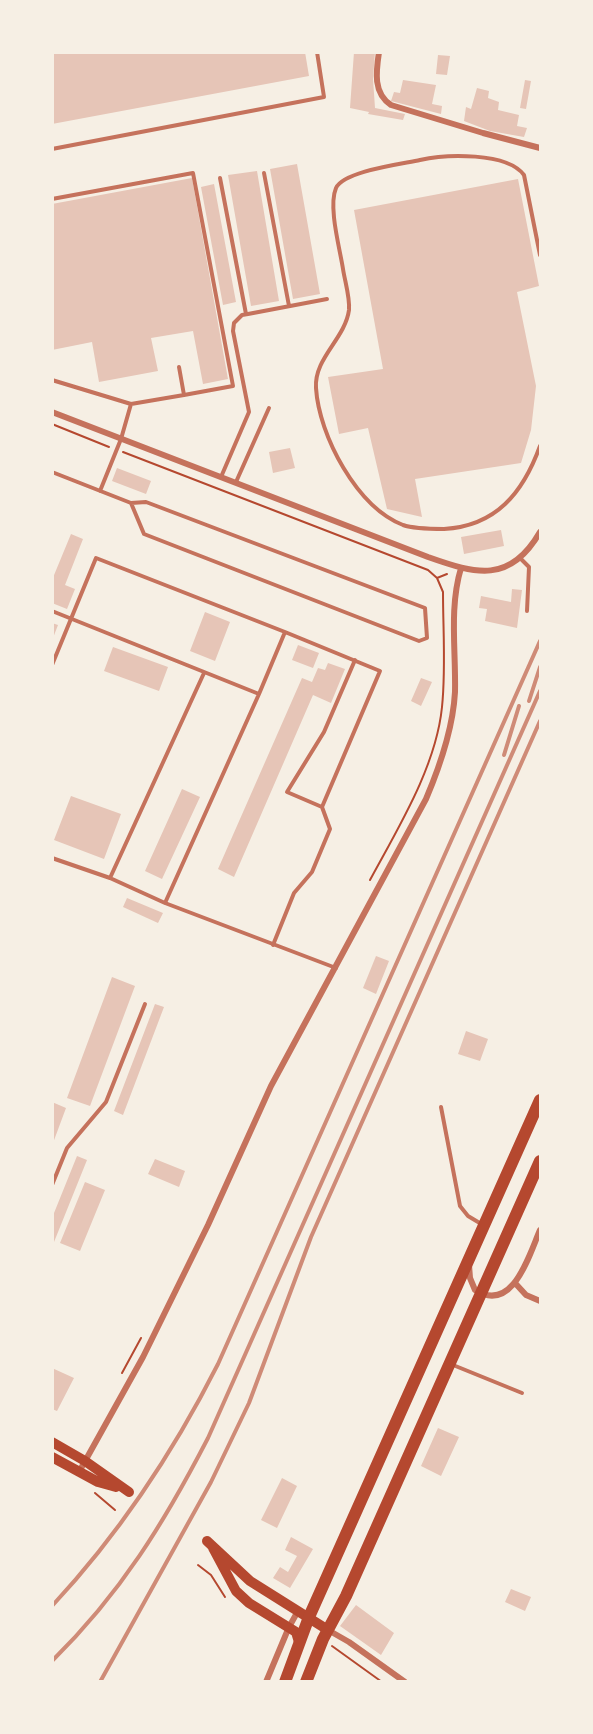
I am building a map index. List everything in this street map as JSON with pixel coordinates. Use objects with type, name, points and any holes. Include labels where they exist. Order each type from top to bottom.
[{"type":"main road","points":[[285,1682],[299,1642],[303,1614],[471,1255],[540,1100]]},
{"type":"main road","points":[[306,1682],[319,1647],[346,1596],[540,1161]]},
{"type":"main road","points":[[52,1442],[85,1461],[127,1491],[98,1482],[52,1457]]},
{"type":"main road","points":[[299,1642],[298,1634],[249,1603],[236,1591],[208,1542],[250,1581],[328,1630]]},
{"type":"street","points":[[379,52],[377,87],[383,100],[391,105],[540,148]]},
{"type":"street","points":[[52,412],[428,557],[470,571],[493,571],[504,568],[526,553],[540,532]]},
{"type":"street","points":[[78,1472],[143,1357],[208,1225],[271,1086],[426,799],[439,765],[453,710],[454,603],[455,588],[461,568]]},
{"type":"street","points":[[471,1255],[470,1278],[476,1290],[490,1296],[501,1294],[509,1290],[514,1283],[540,1230]]},
{"type":"street","points":[[514,1283],[526,1295],[540,1301]]},
{"type":"street","points":[[266,1682],[289,1627],[303,1614]]},
{"type":"street","points":[[328,1630],[349,1642],[405,1682]]},
{"type":"lane","points":[[52,149],[324,97],[316,52]]},
{"type":"lane","points":[[540,255],[524,175],[519,169],[509,164],[483,158],[451,155],[371,170],[345,178],[336,189],[334,213],[349,311],[340,334],[321,364],[316,387],[328,441],[350,479],[376,509],[404,525],[434,529],[463,528],[501,509],[518,491],[540,446]]},
{"type":"lane","points":[[52,199],[193,173],[233,386],[131,404],[52,380]]},
{"type":"lane","points":[[264,173],[289,306]]},
{"type":"lane","points":[[220,178],[246,314]]},
{"type":"lane","points":[[221,477],[249,412],[233,331],[234,323],[246,314],[327,299]]},
{"type":"lane","points":[[179,367],[184,395]]},
{"type":"lane","points":[[100,491],[121,439],[131,404]]},
{"type":"lane","points":[[236,483],[269,408]]},
{"type":"lane","points":[[52,472],[132,503],[146,502],[425,608],[427,638],[419,641],[144,534],[132,503]]},
{"type":"lane","points":[[52,665],[96,558],[380,671],[322,807],[330,829],[312,873],[294,893],[273,945]]},
{"type":"lane","points":[[520,558],[529,567],[527,612]]},
{"type":"lane","points":[[52,611],[259,693]]},
{"type":"lane","points":[[165,903],[285,632]]},
{"type":"lane","points":[[322,807],[287,792],[324,732],[355,660]]},
{"type":"lane","points":[[110,878],[204,673]]},
{"type":"lane","points":[[52,858],[110,878],[165,903],[336,968]]},
{"type":"lane","points":[[52,1185],[67,1148],[106,1102],[145,1004]]},
{"type":"lane","points":[[441,1107],[460,1206],[468,1216],[484,1225]]},
{"type":"lane","points":[[450,1364],[522,1393]]},
{"type":"path","points":[[52,424],[428,570],[437,578],[443,592],[443,681],[442,708],[434,746],[407,811],[366,888]]},
{"type":"path","points":[[122,1374],[143,1334]]},
{"type":"path","points":[[198,1565],[211,1575],[225,1597]]},
{"type":"path","points":[[332,1646],[382,1682]]},
{"type":"building","points":[[52,52],[305,52],[309,76],[52,124]]},
{"type":"building","points":[[354,52],[375,52],[373,79],[375,108],[405,114],[403,120],[368,114],[369,112],[350,108]]},
{"type":"building","points":[[438,55],[450,56],[447,75],[436,74]]},
{"type":"building","points":[[403,80],[436,85],[432,104],[442,106],[441,114],[391,101],[394,92],[400,93]]},
{"type":"building","points":[[525,80],[531,81],[526,109],[520,108]]},
{"type":"building","points":[[477,88],[489,91],[488,98],[499,102],[498,110],[519,115],[517,126],[527,128],[524,137],[490,131],[464,121],[466,107],[471,109]]},
{"type":"building","points":[[297,164],[320,294],[293,299],[270,169]]},
{"type":"building","points":[[257,171],[279,301],[251,306],[228,175]]},
{"type":"building","points":[[192,178],[228,379],[203,384],[193,331],[151,338],[158,371],[99,382],[92,342],[52,350],[52,204]]},
{"type":"building","points":[[518,179],[539,286],[517,292],[536,386],[531,430],[521,463],[415,479],[422,517],[387,509],[368,428],[339,434],[328,377],[383,369],[354,210]]},
{"type":"building","points":[[214,184],[236,302],[223,305],[201,187]]},
{"type":"building","points":[[290,448],[295,468],[273,473],[269,452]]},
{"type":"building","points":[[117,468],[151,481],[146,494],[112,481]]},
{"type":"building","points":[[501,530],[504,546],[464,554],[461,537]]},
{"type":"building","points":[[71,534],[83,539],[65,585],[75,589],[67,609],[52,603],[52,580]]},
{"type":"building","points":[[512,589],[522,590],[517,628],[485,621],[487,609],[479,608],[481,596],[511,602]]},
{"type":"building","points":[[205,612],[230,622],[215,661],[190,651]]},
{"type":"building","points":[[52,623],[58,625],[53,638],[52,638]]},
{"type":"building","points":[[298,645],[319,653],[313,668],[292,660]]},
{"type":"building","points":[[113,647],[168,667],[159,691],[104,671]]},
{"type":"building","points":[[328,663],[345,669],[331,703],[313,695],[234,877],[218,869],[302,678],[312,682],[318,668],[325,670]]},
{"type":"building","points":[[421,678],[432,682],[421,706],[411,701]]},
{"type":"building","points":[[182,789],[200,797],[162,879],[145,871]]},
{"type":"building","points":[[71,796],[121,814],[104,859],[54,840]]},
{"type":"building","points":[[127,898],[163,913],[158,923],[123,907]]},
{"type":"building","points":[[376,956],[389,961],[376,994],[363,988]]},
{"type":"building","points":[[112,977],[135,986],[90,1106],[67,1098]]},
{"type":"building","points":[[155,1004],[164,1007],[123,1115],[114,1111]]},
{"type":"building","points":[[466,1031],[488,1039],[480,1061],[458,1054]]},
{"type":"building","points":[[52,1102],[66,1108],[53,1143],[52,1143]]},
{"type":"building","points":[[77,1156],[87,1160],[52,1247],[52,1218]]},
{"type":"building","points":[[155,1159],[185,1171],[179,1187],[148,1174]]},
{"type":"building","points":[[85,1182],[105,1190],[80,1251],[60,1243]]},
{"type":"building","points":[[52,1368],[74,1378],[57,1411],[52,1409]]},
{"type":"building","points":[[438,1428],[459,1437],[441,1476],[421,1466]]},
{"type":"building","points":[[282,1478],[297,1486],[277,1528],[261,1520]]},
{"type":"building","points":[[291,1537],[313,1549],[290,1588],[273,1578],[280,1567],[288,1572],[297,1556],[285,1550]]},
{"type":"building","points":[[511,1589],[531,1597],[525,1611],[505,1602]]},
{"type":"building","points":[[356,1605],[394,1633],[381,1655],[340,1626]]},
{"type":"railway","points":[[52,1606],[100,1550],[144,1491],[183,1429],[218,1364],[540,641]]},
{"type":"railway","points":[[529,701],[540,667]]},
{"type":"railway","points":[[52,1661],[99,1609],[139,1556],[175,1499],[208,1438],[540,691]]},
{"type":"railway","points":[[504,755],[519,706]]},
{"type":"railway","points":[[100,1682],[211,1482],[249,1403],[311,1237],[540,721]]}]
